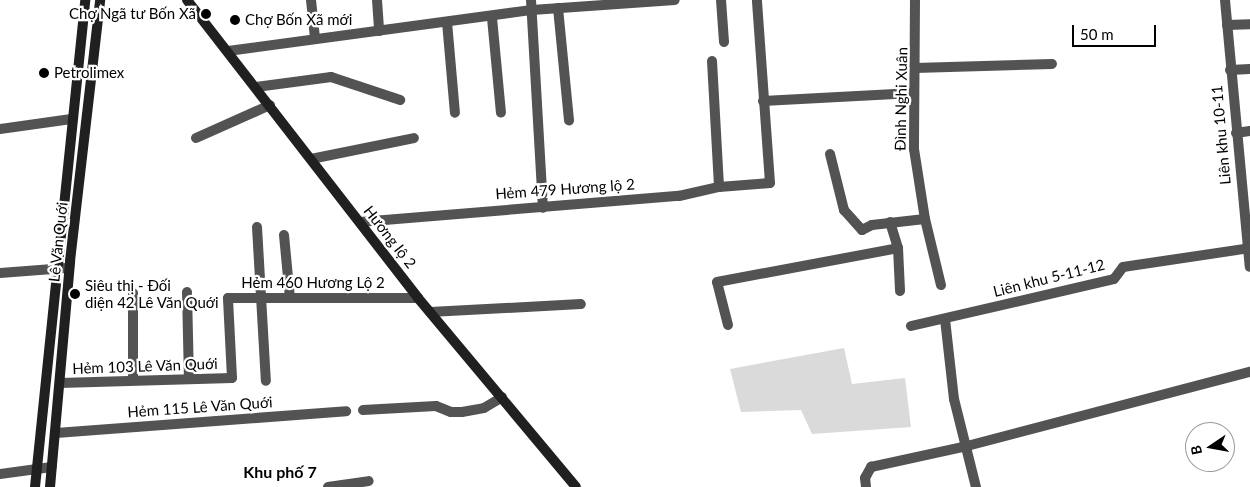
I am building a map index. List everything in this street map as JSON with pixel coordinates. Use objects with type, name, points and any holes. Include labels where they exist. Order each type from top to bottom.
[{"type":"main road","name":"Lê Văn Quới","points":[[35,487],[55,268],[84,0]]},
{"type":"main road","name":"Lê Văn Quới","points":[[50,487],[70,268],[100,0]]},
{"type":"main road","name":"Hương lộ 2","points":[[187,0],[418,298],[576,487]]},
{"type":"street","points":[[311,0],[315,39]]},
{"type":"street","points":[[377,0],[379,31]]},
{"type":"street","points":[[228,51],[447,22],[492,18],[531,5],[558,8],[607,2],[673,0]]},
{"type":"street","points":[[722,0],[724,42]]},
{"type":"street","points":[[757,0],[762,36],[763,101],[914,93]]},
{"type":"street","name":"Đình Nghi Xuân","points":[[915,0],[914,149],[925,219],[941,285]]},
{"type":"street","name":"Liên khu 10-11","points":[[1225,0],[1230,70],[1250,267]]},
{"type":"street","points":[[531,5],[543,208]]},
{"type":"street","points":[[558,8],[569,120]]},
{"type":"street","points":[[492,18],[501,113]]},
{"type":"street","points":[[447,22],[454,113]]},
{"type":"street","points":[[1227,25],[1250,24]]},
{"type":"street","points":[[712,61],[719,186]]},
{"type":"street","points":[[915,68],[1052,64]]},
{"type":"street","points":[[1230,70],[1250,68]]},
{"type":"street","points":[[256,87],[331,77],[400,100]]},
{"type":"street","name":"Hẻm 479 Hương lộ 2","points":[[360,222],[679,196],[719,186],[770,183],[763,101]]},
{"type":"street","points":[[196,138],[270,105]]},
{"type":"street","points":[[0,129],[71,119]]},
{"type":"street","points":[[1236,133],[1250,131]]},
{"type":"street","points":[[311,159],[414,138]]},
{"type":"street","points":[[830,154],[841,203],[862,230],[890,222],[925,219]]},
{"type":"street","points":[[890,222],[898,248],[900,291]]},
{"type":"street","points":[[257,227],[263,298],[266,381]]},
{"type":"street","points":[[284,235],[290,298]]},
{"type":"street","points":[[728,325],[717,282],[898,248]]},
{"type":"street","name":"Liên khu 5-11-12","points":[[911,326],[945,320],[1114,279],[1123,267],[1249,248]]},
{"type":"street","points":[[0,273],[70,268]]},
{"type":"street","points":[[187,292],[189,378]]},
{"type":"street","points":[[133,379],[134,293]]},
{"type":"street","name":"Hẻm 460 Hương Lộ 2","points":[[232,378],[228,298],[418,298]]},
{"type":"street","points":[[430,312],[581,304]]},
{"type":"street","points":[[945,320],[954,399],[976,487]]},
{"type":"street","points":[[866,487],[865,478],[871,467],[967,446],[1250,372]]},
{"type":"street","name":"Hẻm 103 Lê Văn Quới","points":[[60,383],[133,379],[232,378]]},
{"type":"street","points":[[363,410],[436,406],[451,412],[462,412],[484,408],[502,397]]},
{"type":"street","name":"Hẻm 115 Lê Văn Quới","points":[[56,433],[346,411]]},
{"type":"street","points":[[0,474],[52,467]]},
{"type":"street","points":[[328,487],[369,480]]},
{"type":"shaded area","points":[[844,348],[852,384],[905,378],[911,427],[812,434],[801,410],[741,412],[730,369]]},
{"type":"place","name":"Chợ Ngã tư Bốn Xã","points":[[206,14]]},
{"type":"place","name":"Chợ Bốn Xã mới","points":[[235,20]]},
{"type":"place","name":"Petrolimex","points":[[44,73]]},
{"type":"place","name":"Siêu thị - Đối diện 42 Lê Văn Quới","points":[[75,294]]},
{"type":"district","name":"Khu phố 7","points":[[280,472]]}]
